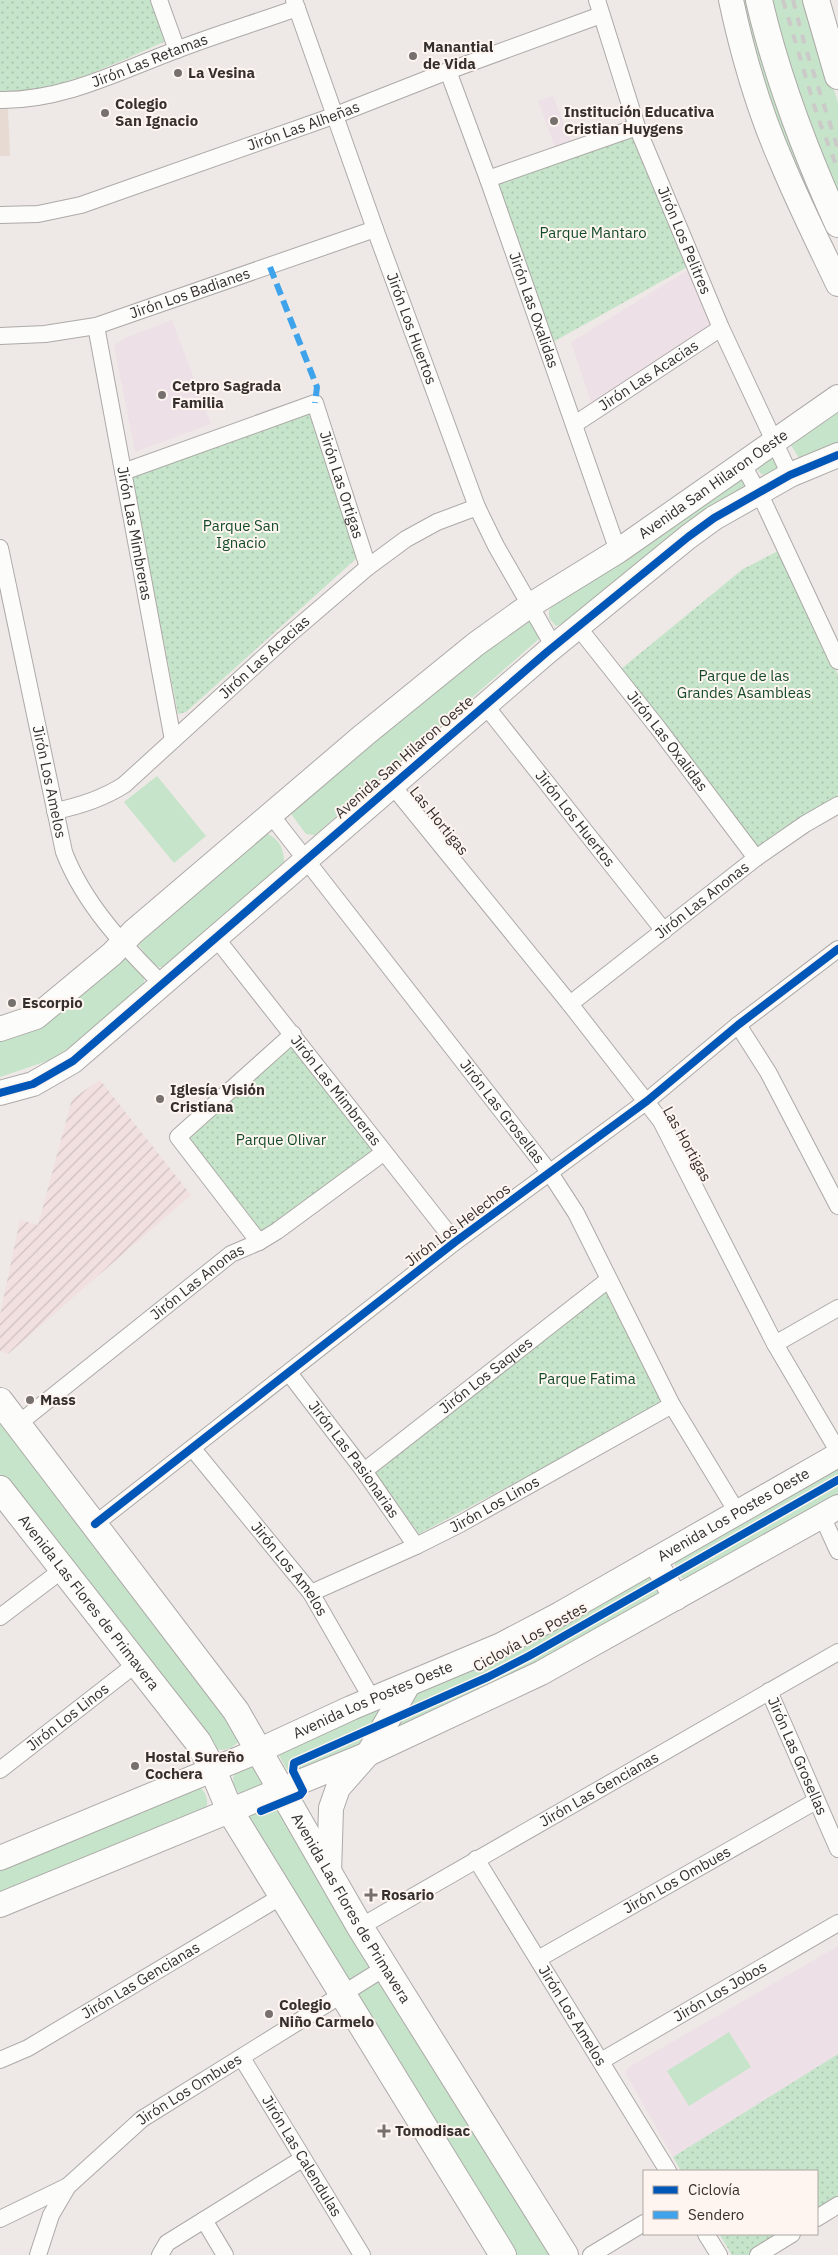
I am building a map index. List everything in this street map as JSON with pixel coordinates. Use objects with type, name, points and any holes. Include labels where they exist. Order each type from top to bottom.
[{"type":"main road","points":[[759,0],[786,100],[816,176],[838,224]]},
{"type":"main road","points":[[816,0],[838,76]]},
{"type":"main road","name":"Avenida Las Flores de Primavera","points":[[0,1401],[236,1711],[360,1927],[565,2255]]},
{"type":"main road","name":"Avenida Las Flores de Primavera","points":[[0,1489],[198,1742],[213,1770],[230,1811],[504,2255]]},
{"type":"street","points":[[159,0],[177,50]]},
{"type":"street","points":[[731,0],[751,79],[766,125],[782,164],[838,284]]},
{"type":"street","name":"Jirón Las Retamas","points":[[0,100],[33,99],[95,82],[296,4]]},
{"type":"street","name":"Jirón Los Huertos","points":[[296,4],[375,229],[477,507],[529,606],[554,646]]},
{"type":"street","name":"Jirón Las Alheñas","points":[[0,215],[38,214],[81,206],[336,116],[599,8]]},
{"type":"street","name":"Jirón Los Pelitres","points":[[599,8],[636,127],[721,328],[790,475]]},
{"type":"street","name":"Jirón Las Oxalidas","points":[[448,71],[575,424],[618,551]]},
{"type":"street","points":[[488,179],[636,127]]},
{"type":"street","name":"Jirón Los Badianes","points":[[0,336],[45,334],[96,326],[375,229]]},
{"type":"street","name":"Jirón Las Mimbreras","points":[[96,326],[173,740]]},
{"type":"street","name":"Jirón Las Acacias","points":[[575,424],[721,328]]},
{"type":"street","name":"Avenida San Hilaron Oeste","points":[[0,1029],[36,1018],[428,682],[529,606],[618,551],[838,398]]},
{"type":"street","name":"Jirón Las Ortigas","points":[[123,472],[315,403],[368,567]]},
{"type":"street","name":"Avenida San Hilaron Oeste","points":[[0,1093],[33,1084],[73,1061],[554,646],[688,537],[714,518],[790,475],[838,455]]},
{"type":"street","points":[[742,464],[759,492],[838,661]]},
{"type":"street","name":"Jirón Las Acacias","points":[[55,811],[80,806],[107,796],[124,785],[368,567],[406,539],[437,522],[477,507]]},
{"type":"street","name":"Jirón Los Amelos","points":[[0,548],[64,852],[74,877],[122,943],[163,985]]},
{"type":"street","name":"Jirón Las Oxalidas","points":[[578,627],[658,728],[756,858]]},
{"type":"street","name":"Jirón Los Huertos","points":[[485,706],[664,931]]},
{"type":"street","name":"Las Hortigas","points":[[392,785],[570,1004],[661,1121],[775,1344],[838,1451]]},
{"type":"street","name":"Jirón Las Anonas","points":[[570,1004],[756,858],[805,824],[838,806]]},
{"type":"street","name":"Jirón Las Grosellas","points":[[271,815],[550,1173],[576,1213],[672,1405],[737,1512]]},
{"type":"street","name":"Jirón Las Mimbreras","points":[[216,938],[293,1034],[383,1153],[455,1242]]},
{"type":"street","name":"Jirón Los Helechos","points":[[95,1524],[455,1242],[647,1101],[738,1025],[837,953]]},
{"type":"street","points":[[738,1025],[768,1072],[838,1206]]},
{"type":"street","points":[[259,1242],[178,1137],[293,1034]]},
{"type":"street","name":"Jirón Las Anonas","points":[[18,1424],[231,1254],[259,1242],[383,1153]]},
{"type":"street","name":"Jirón Los Saques","points":[[364,1471],[608,1280]]},
{"type":"street","points":[[775,1344],[838,1308]]},
{"type":"street","name":"Jirón Las Pasionarias","points":[[289,1373],[364,1471],[416,1546]]},
{"type":"street","name":"Jirón Los Linos","points":[[311,1593],[416,1546],[672,1405]]},
{"type":"street","name":"Jirón Los Amelos","points":[[193,1449],[311,1593],[372,1699]]},
{"type":"street","name":"Avenida Los Postes Oeste","points":[[0,1858],[213,1770],[372,1699],[501,1645],[838,1455]]},
{"type":"street","points":[[0,1905],[368,1754],[540,1673],[830,1511],[838,1551]]},
{"type":"street","points":[[654,1560],[676,1598]]},
{"type":"street","points":[[0,1617],[62,1570]]},
{"type":"street","name":"Jirón Las Gencianas","points":[[360,1927],[838,1652]]},
{"type":"street","name":"Jirón Los Linos","points":[[0,1770],[136,1664]]},
{"type":"street","points":[[329,1874],[331,1808],[338,1788],[368,1754],[408,1684]]},
{"type":"street","name":"Jirón Las Grosellas","points":[[768,1691],[838,1849]]},
{"type":"street","name":"Jirón Los Ombues","points":[[538,1959],[816,1801]]},
{"type":"street","name":"Jirón Los Amelos","points":[[476,1859],[667,2170]]},
{"type":"street","name":"Jirón Las Gencianas","points":[[0,2060],[28,2048],[282,1896]]},
{"type":"street","name":"Jirón Los Jobos","points":[[601,2061],[838,1923]]},
{"type":"street","name":"Jirón Los Ombues","points":[[0,2219],[68,2186],[142,2119],[386,1967]]},
{"type":"street","name":"Jirón Las Calendulas","points":[[242,2058],[362,2255]]},
{"type":"street","points":[[160,2255],[167,2243],[302,2159]]},
{"type":"street","points":[[38,2255],[51,2215],[68,2186]]},
{"type":"street","points":[[818,2217],[838,2205]]},
{"type":"street","points":[[204,2220],[225,2255]]},
{"type":"street","points":[[591,2255],[643,2224]]},
{"type":"street","points":[[707,2235],[719,2255]]},
{"type":"street","points":[[758,2255],[790,2235]]},
{"type":"shaded area","name":"Institución Educativa Cristian Huygens","points":[[553,96],[571,141],[555,147],[538,101]]},
{"type":"shaded area","points":[[0,108],[8,108],[10,156],[0,156]]},
{"type":"shaded area","points":[[688,270],[712,326],[592,405],[571,342]]},
{"type":"shaded area","name":"Cetpro Sagrada Familia","points":[[172,320],[211,424],[135,452],[114,346],[125,338]]},
{"type":"shaded area","points":[[100,1080],[191,1195],[8,1354],[0,1351],[0,1315],[20,1220],[38,1225],[72,1099]]},
{"type":"shaded area","points":[[838,1946],[838,2054],[673,2157],[625,2072],[629,2067]]},
{"type":"green space","points":[[0,0],[152,0],[166,41],[106,67],[64,82],[43,88],[0,93]]},
{"type":"green space","points":[[742,0],[752,0],[812,187],[816,216],[760,77]]},
{"type":"green space","points":[[767,0],[808,0],[838,103],[838,206]]},
{"type":"green space","name":"Parque Mantaro","points":[[632,135],[689,266],[553,342],[496,184]]},
{"type":"green space","points":[[838,404],[838,442],[799,458],[790,444]]},
{"type":"green space","name":"Parque San Ignacio","points":[[308,409],[359,556],[186,712],[178,714],[131,474]]},
{"type":"green space","points":[[770,452],[779,467],[765,475],[761,474],[756,467]]},
{"type":"green space","points":[[739,474],[747,487],[571,621],[556,626],[549,618],[549,610],[556,602]]},
{"type":"green space","name":"Parque de las Grandes Asambleas","points":[[778,551],[838,675],[838,800],[756,850],[621,669],[743,569]]},
{"type":"green space","points":[[530,618],[540,638],[315,835],[306,834],[289,811],[427,688]]},
{"type":"green space","points":[[157,776],[206,836],[174,863],[124,802]]},
{"type":"green space","points":[[261,831],[275,839],[281,846],[284,862],[165,968],[154,966],[137,943]]},
{"type":"green space","points":[[125,957],[145,975],[143,988],[81,1040],[50,1060],[0,1077],[0,1033]]},
{"type":"green space","name":"Parque Olivar","points":[[295,1041],[376,1149],[264,1236],[190,1139],[190,1132]]},
{"type":"green space","name":"Parque Fatima","points":[[606,1291],[664,1403],[419,1534],[374,1471]]},
{"type":"green space","points":[[0,1415],[243,1737],[236,1744],[225,1750],[212,1747],[0,1474]]},
{"type":"green space","points":[[838,1464],[838,1500],[686,1581],[678,1573],[675,1567],[677,1556]]},
{"type":"green space","points":[[654,1574],[663,1598],[390,1738],[412,1689]]},
{"type":"green space","points":[[388,1701],[372,1741],[293,1781],[276,1750]]},
{"type":"green space","points":[[250,1763],[265,1772],[263,1790],[240,1794],[234,1784],[235,1772]]},
{"type":"green space","points":[[196,1784],[205,1794],[207,1806],[205,1815],[0,1893],[0,1864]]},
{"type":"green space","points":[[277,1800],[554,2255],[513,2255],[243,1819],[247,1811]]},
{"type":"green space","points":[[729,2032],[751,2067],[689,2106],[667,2071]]},
{"type":"green space","points":[[838,2054],[838,2200],[818,2212],[818,2170],[680,2170],[673,2157]]},
{"type":"green space","points":[[720,2235],[783,2235],[751,2255],[732,2255]]},
{"type":"railway","points":[[783,0],[817,115],[838,170]]},
{"type":"railway","points":[[793,0],[805,46],[838,149]]},
{"type":"marked path","points":[[270,267],[317,387],[315,403]]},
{"type":"cycle path","points":[[0,1093],[33,1084],[73,1061],[547,652],[688,537],[714,518],[790,475],[838,455]]},
{"type":"cycle path","points":[[95,1524],[455,1242],[647,1101],[738,1025],[838,949]]},
{"type":"cycle path","name":"Ciclovía Los Postes","points":[[261,1811],[300,1795],[303,1791],[293,1771],[294,1763],[488,1677],[529,1656],[838,1480]]},
{"type":"place","name":"Manantial de Vida","points":[[413,56]]},
{"type":"place","name":"La Vesina","points":[[178,73]]},
{"type":"place","name":"Colegio San Ignacio","points":[[105,113]]},
{"type":"place","name":"Institución Educativa Cristian Huygens","points":[[554,121]]},
{"type":"place","name":"Cetpro Sagrada Familia","points":[[162,395]]},
{"type":"place","name":"Escorpio","points":[[12,1003]]},
{"type":"place","name":"Iglesía Visión Cristiana","points":[[160,1099]]},
{"type":"place","name":"Mass","points":[[30,1400]]},
{"type":"place","name":"Hostal Sureño Cochera","points":[[135,1766]]},
{"type":"place","name":"Rosario","points":[[371,1895]]},
{"type":"place","name":"Colegio Niño Carmelo","points":[[269,2014]]},
{"type":"place","name":"Tomodisac","points":[[384,2131]]}]
